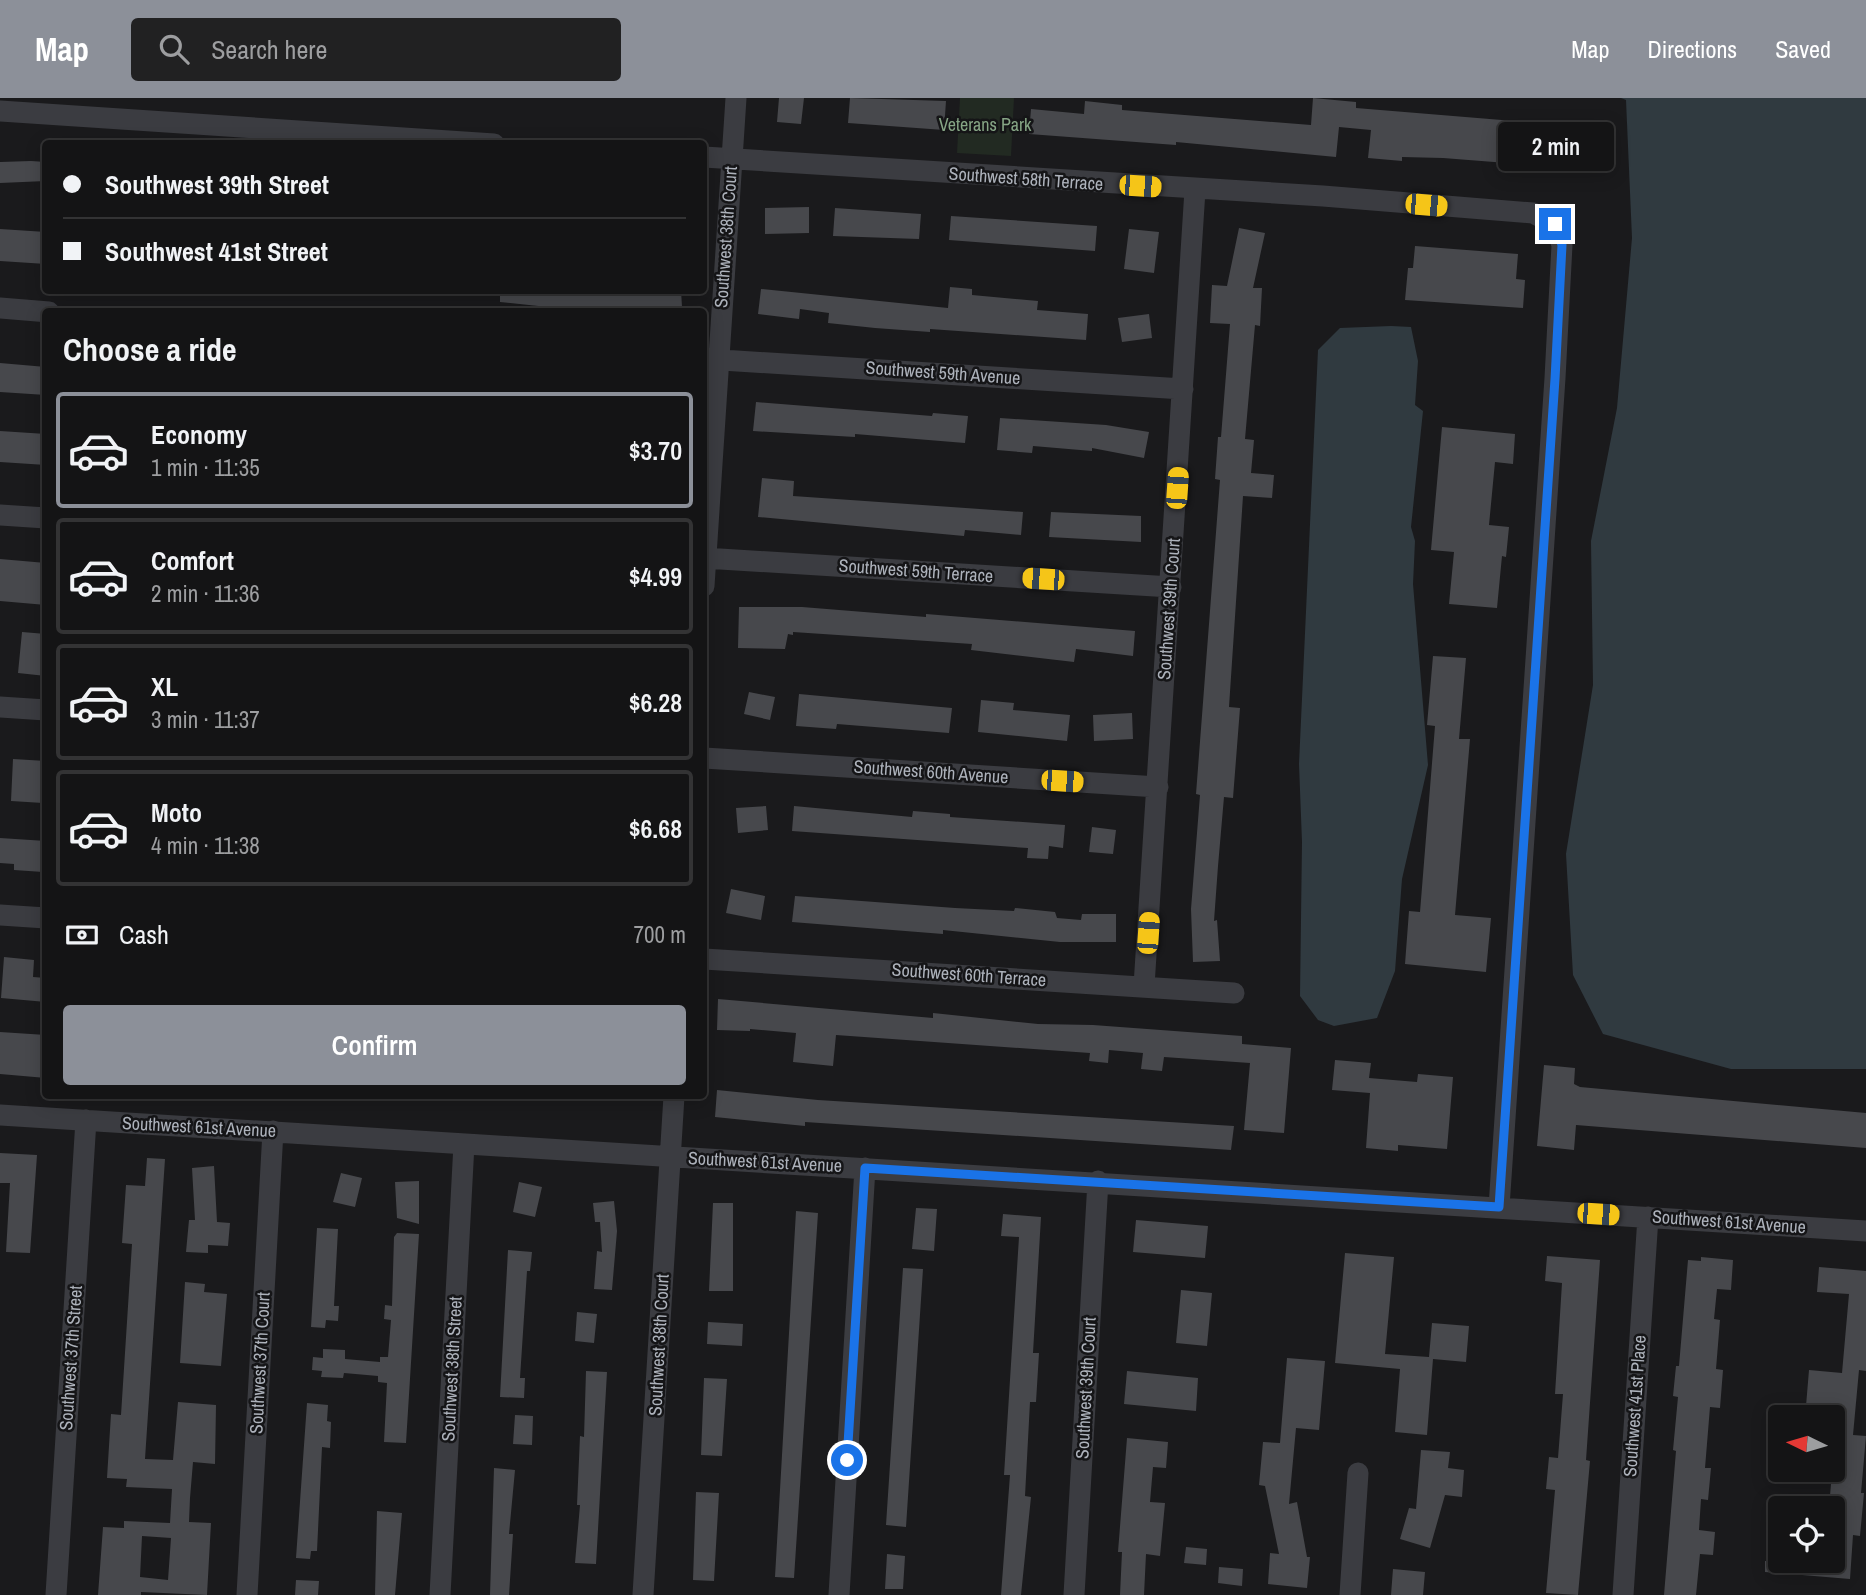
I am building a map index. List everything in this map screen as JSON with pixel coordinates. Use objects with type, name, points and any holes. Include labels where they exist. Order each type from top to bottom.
[{"type":"street","name":"Southwest 38th Court","points":[[707,473],[711,359],[736,98]]},
{"type":"street","points":[[0,111],[434,140]]},
{"type":"street","name":"Southwest 58th Terrace","points":[[707,158],[1322,196],[1533,213],[1555,224],[1562,245],[1555,379],[1499,1207]]},
{"type":"street","name":"Southwest 39th Court","points":[[1144,986],[1195,190]]},
{"type":"street","points":[[0,308],[42,311]]},
{"type":"street","name":"Southwest 59th Avenue","points":[[711,359],[1184,388]]},
{"type":"street","points":[[0,515],[42,518]]},
{"type":"street","name":"Southwest 59th Terrace","points":[[707,558],[1171,587]]},
{"type":"street","points":[[0,707],[42,710]]},
{"type":"street","name":"Southwest 60th Avenue","points":[[707,758],[1158,787]]},
{"type":"street","points":[[0,915],[42,918]]},
{"type":"street","name":"Southwest 60th Terrace","points":[[707,959],[1234,993]]},
{"type":"street","name":"Southwest 38th Court","points":[[643,1595],[674,1099]]},
{"type":"street","name":"Southwest 61st Avenue","points":[[0,1115],[1098,1181],[1866,1231]]},
{"type":"street","name":"Southwest 37th Street","points":[[56,1595],[86,1120]]},
{"type":"street","name":"Southwest 37th Court","points":[[247,1595],[273,1131]]},
{"type":"street","name":"Southwest 38th Street","points":[[440,1595],[464,1143]]},
{"type":"street","points":[[839,1595],[865,1168]]},
{"type":"street","name":"Southwest 39th Court","points":[[1074,1595],[1098,1181]]},
{"type":"street","name":"Southwest 41st Place","points":[[1623,1595],[1647,1217]]},
{"type":"street","points":[[1350,1595],[1358,1473]]},
{"type":"green space","name":"Veterans Park","points":[[960,98],[1014,98],[1011,156],[957,153]]},
{"type":"shaded area","points":[[1621,98],[1866,98],[1866,1069],[1731,1069],[1603,1034],[1573,975],[1566,854],[1593,685],[1591,541],[1617,408],[1632,238],[1626,100]]},
{"type":"shaded area","points":[[1411,327],[1418,361],[1415,405],[1423,411],[1411,527],[1415,541],[1413,584],[1428,765],[1402,879],[1395,971],[1377,1018],[1334,1026],[1318,1020],[1300,996],[1302,842],[1299,764],[1318,350],[1340,328]]},
{"type":"building","points":[[779,98],[804,98],[801,124],[777,122]]},
{"type":"building","points":[[850,98],[946,101],[944,130],[848,123]]},
{"type":"building","points":[[1313,98],[1356,102],[1356,108],[1573,126],[1569,168],[1443,158],[1402,157],[1402,161],[1368,158],[1371,130],[1339,127],[1336,157],[1176,142],[1176,145],[1029,134],[1031,109],[1084,114],[1085,101],[1122,105],[1122,110],[1311,125]]},
{"type":"building","points":[[0,162],[42,162],[42,181],[0,183]]},
{"type":"building","points":[[809,207],[809,233],[765,234],[765,208]]},
{"type":"building","points":[[835,208],[921,214],[919,239],[833,236]]},
{"type":"building","points":[[951,216],[1097,226],[1095,251],[949,240]]},
{"type":"building","points":[[1239,228],[1265,233],[1253,288],[1262,288],[1260,326],[1255,325],[1245,439],[1254,440],[1251,473],[1274,475],[1272,498],[1243,496],[1229,707],[1240,708],[1233,798],[1224,797],[1214,921],[1217,920],[1220,961],[1193,962],[1191,909],[1200,795],[1196,794],[1220,480],[1215,479],[1218,437],[1221,437],[1230,324],[1210,323],[1212,285],[1227,286]]},
{"type":"building","points":[[0,229],[42,232],[42,264],[0,261]]},
{"type":"building","points":[[1129,229],[1159,232],[1154,273],[1124,269]]},
{"type":"building","points":[[1415,246],[1518,254],[1516,279],[1525,280],[1523,308],[1405,300],[1408,268],[1413,268]]},
{"type":"building","points":[[950,287],[972,289],[972,295],[1038,301],[1037,310],[1088,314],[1086,340],[930,329],[930,332],[828,323],[829,313],[800,309],[799,319],[758,314],[761,289],[948,308]]},
{"type":"building","points":[[500,294],[681,294],[682,307],[557,308],[500,302]]},
{"type":"building","points":[[1149,314],[1152,338],[1122,342],[1118,318]]},
{"type":"building","points":[[0,363],[42,367],[42,395],[0,392]]},
{"type":"building","points":[[756,402],[932,416],[933,413],[968,416],[965,443],[855,434],[855,437],[753,431]]},
{"type":"building","points":[[1000,418],[1106,425],[1149,432],[1144,458],[1092,448],[1092,451],[1033,446],[1032,453],[997,450]]},
{"type":"building","points":[[1442,427],[1515,434],[1513,464],[1495,462],[1489,525],[1509,527],[1506,557],[1502,556],[1497,608],[1449,604],[1454,552],[1431,550]]},
{"type":"building","points":[[0,431],[42,434],[42,465],[0,462]]},
{"type":"building","points":[[762,478],[794,481],[793,496],[1023,512],[1021,535],[965,530],[964,536],[758,517]]},
{"type":"building","points":[[1051,512],[1141,516],[1141,542],[1049,537]]},
{"type":"building","points":[[0,559],[42,563],[42,605],[0,601]]},
{"type":"building","points":[[739,607],[802,607],[926,617],[926,614],[1135,631],[1133,656],[1076,649],[1074,662],[971,650],[972,644],[793,632],[793,635],[788,634],[785,649],[738,648]]},
{"type":"building","points":[[22,632],[42,634],[42,676],[18,673]]},
{"type":"building","points":[[1433,656],[1466,658],[1459,739],[1470,739],[1455,915],[1491,918],[1486,972],[1405,964],[1409,911],[1420,912],[1435,726],[1427,725]]},
{"type":"building","points":[[749,692],[775,697],[770,720],[744,714]]},
{"type":"building","points":[[799,694],[952,708],[949,733],[837,724],[836,729],[796,726]]},
{"type":"building","points":[[981,700],[1014,703],[1013,710],[1070,715],[1067,741],[978,732]]},
{"type":"building","points":[[1132,713],[1133,739],[1094,741],[1093,715]]},
{"type":"building","points":[[13,759],[42,761],[42,803],[11,801]]},
{"type":"building","points":[[766,806],[768,830],[738,833],[736,808]]},
{"type":"building","points":[[794,806],[912,817],[913,811],[950,814],[950,817],[1065,825],[1063,848],[1049,846],[1048,859],[1027,858],[1028,848],[792,831]]},
{"type":"building","points":[[1092,827],[1116,830],[1113,854],[1089,852]]},
{"type":"building","points":[[0,838],[42,841],[42,872],[14,870],[14,864],[0,863]]},
{"type":"building","points":[[731,889],[765,896],[761,920],[726,913]]},
{"type":"building","points":[[795,896],[955,908],[1014,911],[1015,908],[1055,912],[1057,918],[1081,920],[1082,914],[1116,914],[1116,942],[1060,942],[943,930],[943,934],[792,922]]},
{"type":"building","points":[[4,957],[34,960],[33,977],[42,978],[42,1002],[1,998]]},
{"type":"building","points":[[718,999],[933,1018],[933,1013],[1038,1024],[1093,1025],[1242,1036],[1242,1044],[1291,1048],[1284,1133],[1244,1130],[1250,1063],[1164,1057],[1162,1071],[1141,1069],[1143,1053],[1109,1050],[1108,1063],[1089,1061],[1090,1053],[836,1035],[833,1066],[793,1062],[796,1033],[750,1029],[717,1030]]},
{"type":"building","points":[[0,1032],[42,1035],[42,1078],[0,1074]]},
{"type":"building","points":[[1335,1060],[1371,1063],[1369,1078],[1417,1082],[1418,1074],[1453,1077],[1447,1149],[1398,1145],[1398,1151],[1366,1148],[1370,1093],[1332,1090]]},
{"type":"building","points":[[1544,1065],[1575,1068],[1574,1084],[1580,1087],[1866,1113],[1866,1148],[1576,1125],[1574,1150],[1537,1146]]},
{"type":"building","points":[[717,1090],[818,1100],[1234,1126],[1231,1150],[805,1122],[805,1126],[715,1117]]},
{"type":"building","points":[[0,1153],[37,1155],[30,1253],[6,1252],[10,1183],[0,1183]]},
{"type":"building","points":[[147,1158],[165,1159],[145,1459],[173,1460],[178,1402],[216,1405],[215,1464],[193,1462],[190,1498],[189,1522],[211,1523],[207,1595],[141,1592],[141,1595],[98,1595],[103,1527],[124,1528],[124,1521],[170,1523],[172,1489],[126,1487],[127,1479],[107,1478],[111,1414],[121,1415],[132,1244],[122,1243],[126,1185],[145,1186]],"holes":[[[142,1536],[171,1538],[168,1580],[140,1577]]]},
{"type":"building","points":[[214,1166],[217,1222],[230,1223],[228,1246],[208,1245],[208,1253],[186,1252],[189,1220],[195,1220],[192,1168]]},
{"type":"building","points":[[341,1173],[362,1178],[355,1207],[333,1202]]},
{"type":"building","points":[[419,1181],[419,1224],[397,1218],[395,1182]]},
{"type":"building","points":[[519,1182],[542,1187],[535,1217],[513,1212]]},
{"type":"building","points":[[614,1201],[617,1231],[612,1290],[594,1289],[597,1251],[602,1252],[600,1222],[595,1222],[593,1203]]},
{"type":"building","points":[[713,1203],[733,1203],[733,1291],[709,1291]]},
{"type":"building","points":[[916,1208],[937,1209],[934,1251],[912,1249]]},
{"type":"building","points":[[796,1211],[818,1213],[794,1578],[775,1577]]},
{"type":"building","points":[[1003,1214],[1041,1217],[1033,1353],[1039,1353],[1036,1402],[1030,1402],[1025,1496],[1031,1497],[1021,1595],[1001,1595],[1010,1475],[1004,1475],[1019,1237],[1001,1236]]},
{"type":"building","points":[[1136,1220],[1208,1226],[1205,1258],[1133,1252]]},
{"type":"building","points":[[317,1228],[338,1229],[334,1306],[339,1306],[338,1321],[326,1320],[325,1328],[311,1327]]},
{"type":"building","points":[[397,1233],[419,1234],[406,1443],[384,1442],[387,1383],[378,1382],[378,1376],[344,1373],[343,1378],[321,1377],[322,1371],[312,1370],[313,1357],[323,1358],[323,1349],[345,1350],[345,1359],[380,1362],[380,1357],[388,1357],[391,1320],[384,1319],[385,1305],[392,1306],[394,1237]]},
{"type":"building","points":[[508,1250],[532,1252],[530,1271],[527,1271],[520,1378],[525,1378],[524,1398],[500,1397]]},
{"type":"building","points":[[1345,1253],[1394,1257],[1385,1354],[1429,1357],[1432,1323],[1469,1326],[1466,1362],[1433,1359],[1427,1435],[1395,1432],[1400,1369],[1335,1363]]},
{"type":"building","points":[[1547,1256],[1600,1260],[1586,1460],[1590,1461],[1578,1595],[1546,1593],[1555,1490],[1546,1489],[1549,1457],[1558,1458],[1563,1394],[1555,1394],[1562,1283],[1545,1281]]},
{"type":"building","points":[[1701,1257],[1733,1260],[1731,1290],[1717,1289],[1714,1319],[1720,1320],[1716,1369],[1723,1370],[1720,1408],[1710,1407],[1705,1468],[1711,1468],[1708,1500],[1701,1499],[1699,1530],[1715,1532],[1713,1555],[1700,1554],[1696,1595],[1664,1595],[1676,1451],[1673,1450],[1678,1397],[1673,1396],[1676,1366],[1679,1366],[1688,1260],[1701,1261]]},
{"type":"building","points":[[1819,1267],[1866,1271],[1866,1371],[1859,1370],[1853,1435],[1866,1436],[1861,1493],[1864,1493],[1860,1536],[1853,1535],[1850,1579],[1777,1573],[1845,1573],[1845,1496],[1830,1496],[1831,1482],[1845,1482],[1845,1405],[1806,1405],[1809,1370],[1842,1373],[1849,1294],[1817,1292]]},
{"type":"building","points":[[903,1268],[923,1269],[906,1527],[886,1525]]},
{"type":"building","points":[[185,1282],[205,1284],[204,1292],[227,1294],[221,1366],[180,1363]]},
{"type":"building","points":[[1181,1290],[1212,1293],[1207,1346],[1176,1343]]},
{"type":"building","points":[[577,1312],[597,1314],[594,1343],[575,1341]]},
{"type":"building","points":[[708,1322],[743,1324],[742,1346],[707,1344]]},
{"type":"building","points":[[1287,1358],[1325,1361],[1319,1430],[1296,1428],[1289,1504],[1297,1502],[1307,1557],[1310,1557],[1307,1588],[1268,1584],[1270,1553],[1279,1554],[1265,1486],[1259,1485],[1263,1442],[1280,1443]]},
{"type":"building","points":[[586,1371],[607,1372],[596,1564],[575,1563],[580,1505],[577,1505],[580,1436],[584,1437]]},
{"type":"building","points":[[1127,1371],[1198,1378],[1196,1411],[1124,1404]]},
{"type":"building","points":[[704,1378],[727,1379],[722,1456],[701,1455]]},
{"type":"building","points":[[307,1403],[328,1405],[327,1421],[331,1422],[330,1448],[322,1447],[317,1551],[311,1551],[310,1559],[296,1558]]},
{"type":"building","points":[[515,1415],[533,1416],[532,1445],[513,1444]]},
{"type":"building","points":[[1127,1438],[1168,1442],[1166,1468],[1153,1467],[1150,1502],[1165,1503],[1160,1556],[1146,1554],[1144,1595],[1120,1595],[1122,1552],[1118,1552]]},
{"type":"building","points":[[1421,1450],[1450,1452],[1448,1468],[1464,1470],[1462,1497],[1445,1495],[1430,1548],[1400,1539],[1409,1508],[1416,1509]]},
{"type":"building","points":[[494,1468],[515,1470],[509,1534],[513,1534],[509,1595],[490,1595]]},
{"type":"building","points":[[696,1492],[719,1493],[714,1581],[693,1580]]},
{"type":"building","points":[[377,1511],[402,1513],[395,1595],[375,1595]]},
{"type":"building","points":[[1186,1547],[1207,1549],[1206,1565],[1184,1563]]},
{"type":"building","points":[[887,1554],[905,1556],[903,1589],[885,1589]]},
{"type":"building","points":[[1765,1561],[1768,1561],[1768,1572],[1765,1572]]},
{"type":"building","points":[[1219,1567],[1243,1569],[1242,1586],[1218,1583]]},
{"type":"building","points":[[1393,1569],[1425,1572],[1423,1595],[1391,1595]]},
{"type":"building","points":[[296,1580],[319,1581],[318,1595],[295,1595]]},
{"type":"route","points":[[847,1460],[865,1168],[1499,1207],[1555,379],[1562,245],[1561,235],[1555,224]]}]
